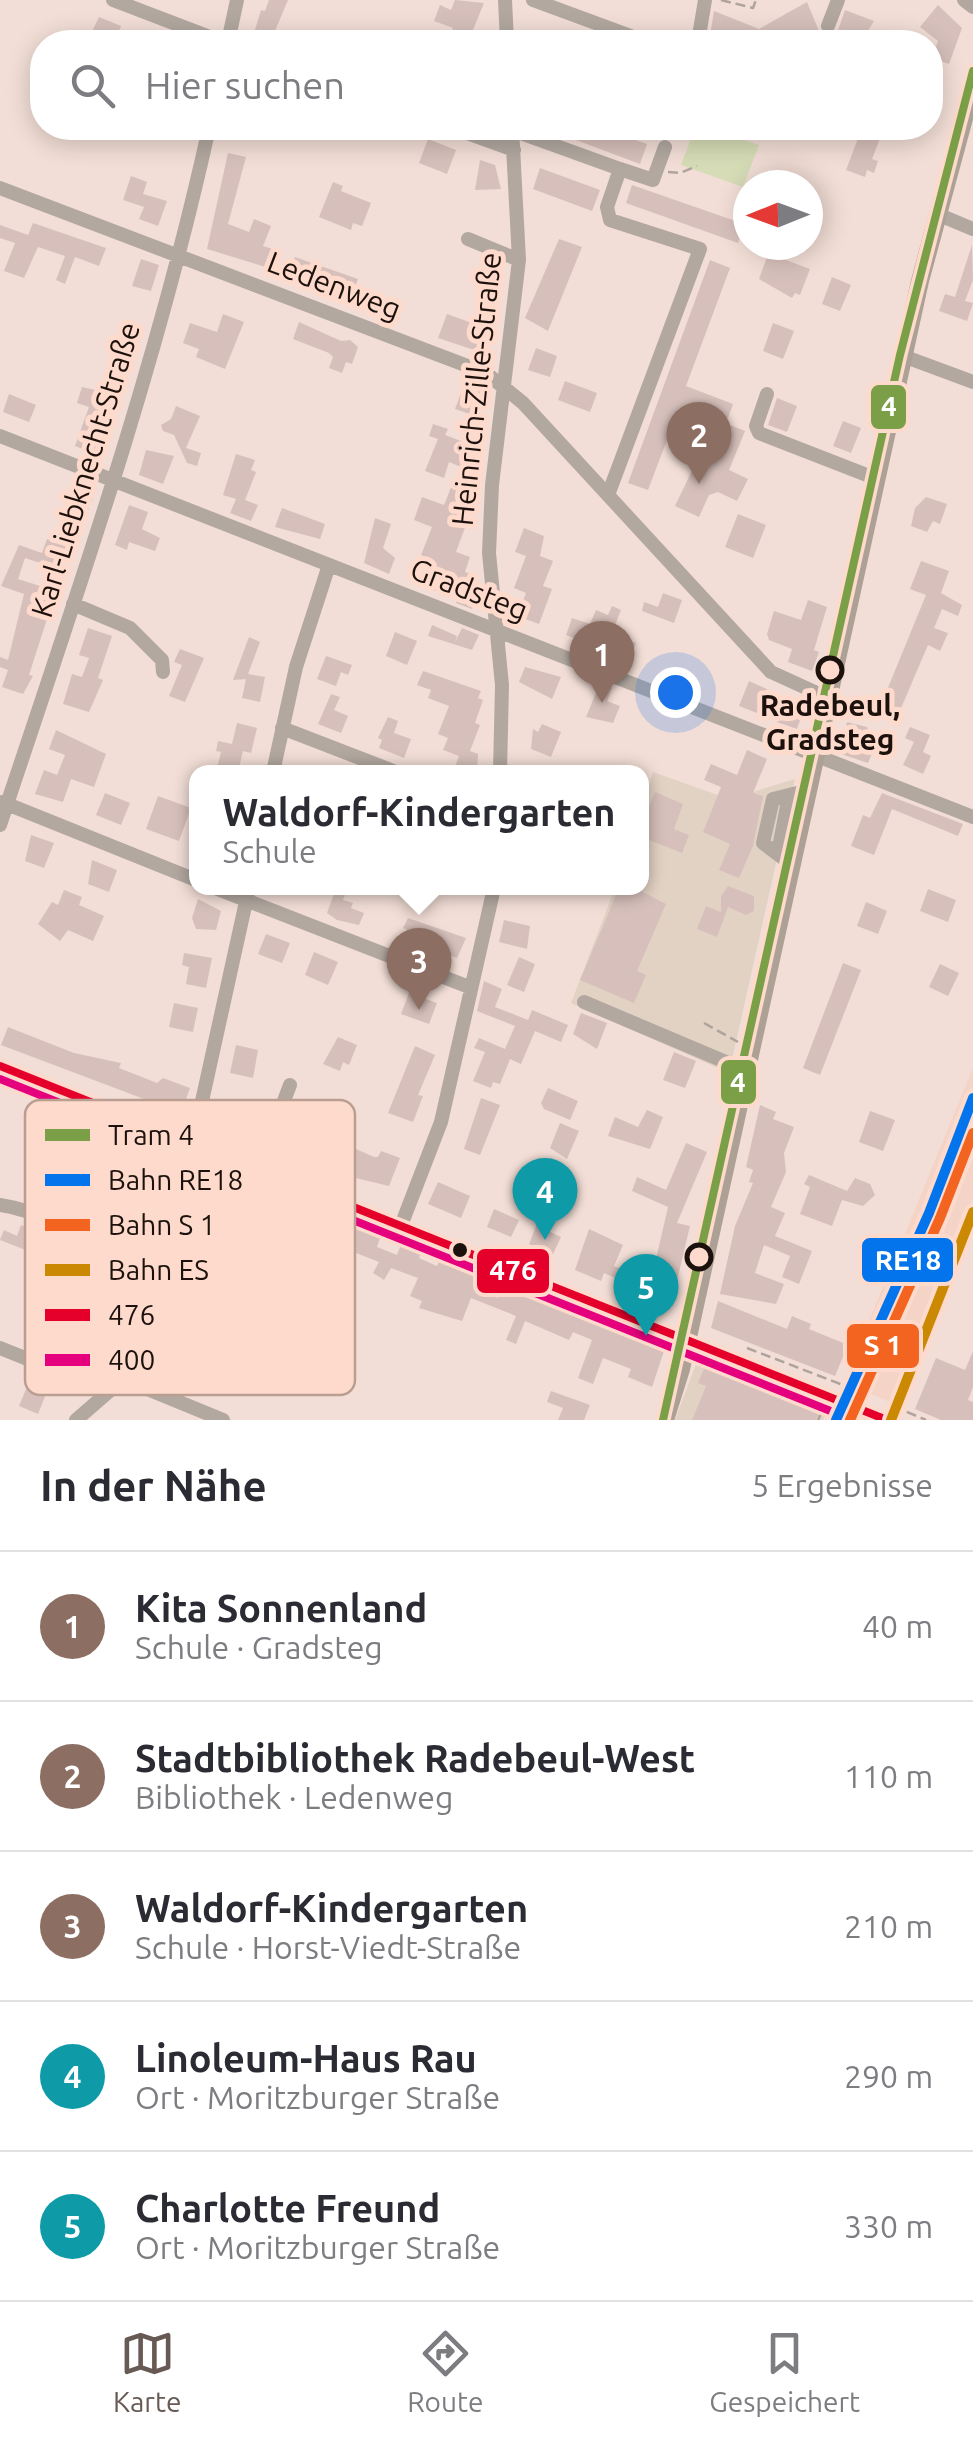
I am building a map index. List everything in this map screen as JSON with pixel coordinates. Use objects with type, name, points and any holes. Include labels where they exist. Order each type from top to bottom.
[{"type":"main road","points":[[666,1420],[688,1339],[752,1049],[785,859],[809,790],[903,356],[973,85]]},
{"type":"street","points":[[113,0],[194,30]]},
{"type":"street","points":[[229,30],[237,0]]},
{"type":"street","points":[[504,0],[506,30]]},
{"type":"street","points":[[533,0],[614,30]]},
{"type":"street","points":[[700,30],[706,0]]},
{"type":"street","points":[[828,26],[838,0]]},
{"type":"street","points":[[964,0],[973,7]]},
{"type":"street","name":"Karl-Liebknecht-Straße","points":[[0,824],[115,480],[180,257],[206,140]]},
{"type":"street","points":[[486,140],[514,150]]},
{"type":"street","name":"Heinrich-Zille-Straße","points":[[500,765],[502,704],[489,541],[519,260],[513,140]]},
{"type":"street","name":"Heinrich-Zille-Straße","points":[[544,140],[653,180],[657,171]]},
{"type":"street","points":[[657,171],[666,147]]},
{"type":"street","points":[[608,495],[700,249],[610,220],[606,207],[620,169]]},
{"type":"street","name":"Ledenweg","points":[[0,188],[486,373],[505,385],[772,672],[828,698]]},
{"type":"street","points":[[937,214],[973,229]]},
{"type":"street","points":[[468,239],[519,260]]},
{"type":"street","points":[[903,356],[973,382]]},
{"type":"street","points":[[766,394],[756,426],[759,433],[877,479]]},
{"type":"street","name":"Gradsteg","points":[[0,436],[973,817]]},
{"type":"street","points":[[274,765],[307,626],[330,565]]},
{"type":"street","points":[[74,604],[130,628],[162,660],[163,672]]},
{"type":"street","points":[[282,728],[378,765]]},
{"type":"street","points":[[785,859],[763,843],[774,799],[809,790]]},
{"type":"street","points":[[4,803],[189,877]]},
{"type":"street","points":[[202,1100],[248,895]]},
{"type":"street","points":[[250,895],[469,987]]},
{"type":"street","points":[[402,1223],[442,1122],[492,895]]},
{"type":"street","points":[[584,1002],[747,1071]]},
{"type":"street","points":[[0,1066],[86,1100]]},
{"type":"street","points":[[284,1100],[290,1084]]},
{"type":"street","points":[[355,1204],[794,1382],[890,1413]]},
{"type":"street","points":[[0,1205],[25,1211]]},
{"type":"street","points":[[0,1348],[25,1358]]},
{"type":"street","points":[[76,1420],[103,1395]]},
{"type":"street","points":[[163,1395],[223,1420]]},
{"type":"path","points":[[721,0],[747,10],[753,8],[756,0]]},
{"type":"path","points":[[657,171],[680,173],[697,166]]},
{"type":"path","points":[[704,1024],[752,1049]]},
{"type":"path","points":[[818,1420],[824,1406]]},
{"type":"path","points":[[890,1413],[926,1420]]},
{"type":"shaded area","points":[[653,772],[729,799],[795,779],[729,1073],[571,1003],[612,895],[649,895],[649,785]]},
{"type":"shaded area","points":[[973,1068],[973,1199],[892,1403],[844,1382]]},
{"type":"shaded area","points":[[701,1351],[831,1402],[823,1420],[675,1420]]},
{"type":"green space","points":[[690,140],[745,140],[759,145],[749,170],[733,170],[733,183],[681,165]]},
{"type":"building","points":[[269,0],[288,0],[275,30],[255,30],[261,10],[265,11]]},
{"type":"building","points":[[455,0],[484,3],[473,30],[452,30],[434,21],[440,5],[451,10]]},
{"type":"building","points":[[807,2],[819,30],[711,30],[714,11],[759,29]]},
{"type":"building","points":[[938,5],[962,28],[949,64],[943,62],[943,30],[920,27]]},
{"type":"building","points":[[845,10],[874,21],[868,30],[838,30]]},
{"type":"building","points":[[99,17],[121,26],[120,30],[93,30]]},
{"type":"building","points":[[428,140],[456,150],[447,174],[419,163]]},
{"type":"building","points":[[576,140],[636,140],[647,144],[640,164]]},
{"type":"building","points":[[857,140],[879,140],[872,159],[878,161],[874,173],[867,170],[865,177],[846,170]]},
{"type":"building","points":[[228,153],[246,157],[228,224],[249,232],[254,219],[271,226],[263,246],[276,250],[269,268],[207,249]]},
{"type":"building","points":[[480,160],[495,165],[501,189],[475,190]]},
{"type":"building","points":[[540,168],[600,190],[592,211],[533,189]]},
{"type":"building","points":[[131,176],[147,182],[143,194],[167,201],[158,226],[139,219],[144,207],[123,200]]},
{"type":"building","points":[[333,182],[343,186],[341,191],[371,203],[362,226],[353,223],[351,230],[319,217]]},
{"type":"building","points":[[632,185],[733,220],[733,241],[626,203]]},
{"type":"building","points":[[33,223],[106,248],[99,266],[75,257],[65,284],[56,280],[65,256],[38,247],[24,278],[4,271],[15,243],[0,238],[0,225],[28,235]]},
{"type":"building","points":[[559,239],[582,247],[548,331],[525,318]]},
{"type":"building","points":[[972,245],[973,280],[965,301],[973,303],[967,321],[939,311],[945,294],[955,297]]},
{"type":"building","points":[[295,257],[358,279],[351,298],[288,274]]},
{"type":"building","points":[[141,259],[159,265],[151,291],[132,286]]},
{"type":"building","points":[[710,260],[730,268],[686,386],[733,404],[728,418],[708,410],[699,430],[719,438],[725,423],[745,431],[729,470],[748,479],[737,501],[718,492],[709,495],[699,517],[675,506],[700,454],[667,440],[648,490],[628,483]]},
{"type":"building","points":[[766,260],[786,260],[810,269],[800,295],[795,293],[792,298],[759,279]]},
{"type":"building","points":[[832,277],[851,285],[840,311],[822,304]]},
{"type":"building","points":[[223,314],[244,322],[225,369],[196,357],[199,349],[183,343],[190,323],[217,332]]},
{"type":"building","points":[[447,314],[489,329],[480,352],[438,338]]},
{"type":"building","points":[[299,322],[341,341],[350,340],[358,347],[352,364],[346,362],[342,373],[329,368],[333,357],[329,353],[293,339]]},
{"type":"building","points":[[773,323],[794,331],[783,359],[763,351]]},
{"type":"building","points":[[536,348],[557,356],[550,377],[528,370]]},
{"type":"building","points":[[565,381],[597,393],[590,412],[558,400]]},
{"type":"building","points":[[464,385],[484,392],[476,416],[455,409]]},
{"type":"building","points":[[82,387],[117,395],[93,453],[75,446],[89,407],[77,403]]},
{"type":"building","points":[[9,394],[36,405],[29,422],[3,412]]},
{"type":"building","points":[[777,398],[797,406],[787,432],[768,425]]},
{"type":"building","points":[[176,406],[200,416],[186,448],[201,453],[197,466],[187,463],[174,435],[163,431],[161,425],[171,419]]},
{"type":"building","points":[[843,421],[861,428],[851,453],[833,446]]},
{"type":"building","points":[[433,424],[448,429],[445,435],[477,447],[468,470],[449,462],[444,478],[425,471],[438,439],[429,436]]},
{"type":"building","points":[[146,450],[174,456],[163,484],[139,475]]},
{"type":"building","points":[[236,454],[255,460],[251,470],[256,472],[245,500],[258,505],[251,521],[230,513],[236,499],[223,495]]},
{"type":"building","points":[[76,484],[95,491],[86,516],[64,507]]},
{"type":"building","points":[[452,485],[469,491],[457,522],[466,525],[456,552],[470,557],[465,572],[471,574],[467,586],[479,591],[472,609],[456,603],[458,597],[423,587],[433,560],[421,555],[432,527],[414,520],[422,497],[444,505]]},
{"type":"building","points":[[926,497],[947,504],[940,524],[933,521],[927,532],[911,526],[915,508]]},
{"type":"building","points":[[129,505],[148,512],[142,529],[160,538],[155,551],[129,542],[127,550],[115,545]]},
{"type":"building","points":[[282,508],[325,524],[320,539],[275,527]]},
{"type":"building","points":[[738,514],[766,525],[753,558],[725,547]]},
{"type":"building","points":[[375,518],[391,524],[383,548],[395,558],[389,574],[364,563]]},
{"type":"building","points":[[524,528],[544,536],[540,556],[553,561],[543,586],[552,589],[539,624],[517,616],[526,593],[514,588],[526,556],[515,552]]},
{"type":"building","points":[[47,539],[66,545],[58,569],[25,558],[18,579],[56,591],[29,675],[33,676],[23,694],[2,687],[8,670],[0,667],[0,657],[8,660],[24,594],[1,586],[19,545],[42,553]]},
{"type":"building","points":[[921,561],[949,571],[941,593],[962,605],[958,616],[942,609],[934,628],[948,633],[940,651],[928,645],[896,720],[878,712],[926,595],[910,589]]},
{"type":"building","points":[[663,593],[682,600],[674,623],[642,611],[644,602],[658,607]]},
{"type":"building","points":[[808,600],[827,607],[812,671],[788,662],[792,649],[769,640],[767,634],[774,611],[801,620]]},
{"type":"building","points":[[612,606],[621,610],[612,633],[636,643],[629,660],[566,635],[572,618],[590,624],[596,610],[608,615]]},
{"type":"building","points":[[432,625],[457,636],[455,642],[462,628],[479,635],[472,650],[428,636]]},
{"type":"building","points":[[88,628],[112,636],[98,678],[103,680],[89,712],[63,704],[72,674],[82,677],[89,658],[79,655]]},
{"type":"building","points":[[395,632],[417,641],[407,665],[386,656]]},
{"type":"building","points":[[249,637],[260,642],[248,674],[265,677],[260,702],[242,698],[246,679],[233,680]]},
{"type":"building","points":[[180,649],[204,658],[185,702],[169,696],[182,665],[174,662]]},
{"type":"building","points":[[326,656],[352,665],[348,675],[341,672],[336,686],[317,679]]},
{"type":"building","points":[[525,667],[561,677],[552,699],[519,682]]},
{"type":"building","points":[[423,671],[481,691],[478,698],[483,700],[475,723],[480,725],[470,751],[478,754],[477,765],[456,765],[459,756],[443,750],[448,738],[438,734],[449,706],[428,698],[431,690],[417,685]]},
{"type":"building","points":[[749,681],[767,689],[757,713],[739,706]]},
{"type":"building","points":[[600,683],[612,688],[607,701],[620,706],[613,723],[586,717]]},
{"type":"building","points":[[331,694],[340,697],[334,710],[348,716],[341,733],[318,724]]},
{"type":"building","points":[[787,696],[806,703],[797,729],[777,722]]},
{"type":"building","points":[[388,717],[398,721],[394,733],[411,739],[404,758],[379,748],[382,740],[378,738]]},
{"type":"building","points":[[847,722],[867,727],[876,744],[868,763],[841,754],[835,742],[836,733],[844,735]]},
{"type":"building","points":[[237,723],[257,728],[251,753],[243,751],[240,765],[218,765],[221,752],[216,751],[218,741],[232,744]]},
{"type":"building","points":[[542,724],[561,732],[551,757],[531,749],[533,729],[538,732]]},
{"type":"building","points":[[910,727],[930,735],[923,752],[931,756],[923,774],[903,765],[914,742],[905,738]]},
{"type":"building","points":[[56,730],[106,754],[94,787],[71,779],[63,802],[35,794],[44,770],[57,775],[65,755],[49,749]]},
{"type":"building","points":[[747,750],[767,759],[753,793],[763,796],[753,846],[739,878],[719,870],[730,844],[703,832],[721,787],[704,780],[711,764],[737,775]]},
{"type":"building","points":[[655,792],[683,804],[674,829],[689,835],[682,853],[649,840],[649,807]]},
{"type":"building","points":[[105,793],[130,803],[121,825],[96,815]]},
{"type":"building","points":[[882,793],[963,824],[958,836],[892,809],[874,855],[851,846],[863,815],[870,818]]},
{"type":"building","points":[[158,796],[189,807],[179,841],[146,829]]},
{"type":"building","points":[[31,835],[54,843],[44,868],[25,861]]},
{"type":"building","points":[[92,860],[117,870],[109,892],[88,884]]},
{"type":"building","points":[[728,886],[754,896],[754,911],[746,915],[728,907],[717,937],[697,929],[706,906],[721,912],[721,896]]},
{"type":"building","points":[[928,889],[956,900],[948,922],[920,911]]},
{"type":"building","points":[[64,890],[82,897],[79,905],[104,916],[93,941],[68,930],[60,941],[38,924],[52,902],[58,905]]},
{"type":"building","points":[[333,895],[345,895],[343,900],[353,903],[351,908],[364,913],[359,925],[337,920],[327,913]]},
{"type":"building","points":[[616,895],[649,895],[666,904],[637,971],[646,975],[634,1003],[580,980]]},
{"type":"building","points":[[198,899],[221,911],[216,930],[196,929],[192,918]]},
{"type":"building","points":[[866,902],[887,911],[878,934],[857,926]]},
{"type":"building","points":[[408,918],[466,938],[457,958],[437,950],[440,943],[403,928]]},
{"type":"building","points":[[504,920],[530,926],[527,949],[499,942]]},
{"type":"building","points":[[266,934],[290,943],[282,963],[258,954]]},
{"type":"building","points":[[314,952],[338,962],[328,985],[305,975]]},
{"type":"building","points":[[184,953],[212,958],[206,988],[186,984],[189,967],[182,965]]},
{"type":"building","points":[[519,957],[535,964],[524,992],[507,985]]},
{"type":"building","points":[[843,963],[861,970],[820,1075],[803,1068]]},
{"type":"building","points":[[940,964],[959,973],[948,996],[929,987]]},
{"type":"building","points":[[484,981],[502,989],[495,1007],[528,1020],[532,1010],[568,1025],[561,1042],[535,1031],[521,1064],[510,1059],[500,1084],[493,1082],[491,1088],[473,1081],[485,1052],[474,1048],[479,1038],[505,1049],[515,1026],[477,1011]]},
{"type":"building","points":[[409,993],[437,1003],[429,1024],[401,1014]]},
{"type":"building","points":[[174,1003],[198,1008],[193,1032],[169,1027]]},
{"type":"building","points":[[581,1013],[607,1023],[597,1049],[573,1034]]},
{"type":"building","points":[[8,1027],[74,1053],[121,1063],[119,1068],[157,1083],[163,1078],[190,1088],[186,1100],[147,1100],[1,1045]]},
{"type":"building","points":[[338,1037],[357,1045],[349,1065],[343,1062],[340,1071],[323,1064]]},
{"type":"building","points":[[236,1045],[258,1050],[253,1078],[230,1073]]},
{"type":"building","points":[[415,1046],[435,1055],[418,1095],[423,1096],[413,1122],[388,1113]]},
{"type":"building","points":[[674,1052],[696,1061],[685,1088],[663,1080]]},
{"type":"building","points":[[548,1088],[578,1101],[570,1120],[544,1109],[541,1103]]},
{"type":"building","points":[[481,1098],[500,1105],[480,1155],[464,1149]]},
{"type":"building","points":[[760,1105],[776,1112],[773,1119],[794,1127],[784,1153],[786,1172],[771,1207],[785,1213],[775,1236],[812,1251],[799,1284],[782,1277],[790,1256],[764,1245],[755,1273],[784,1284],[776,1304],[720,1294],[735,1226],[753,1183],[749,1182],[753,1170],[746,1167]]},
{"type":"building","points":[[647,1110],[663,1117],[650,1149],[608,1136],[615,1117],[638,1127]]},
{"type":"building","points":[[870,1111],[895,1120],[883,1151],[859,1142]]},
{"type":"building","points":[[560,1123],[579,1131],[567,1159],[550,1148]]},
{"type":"building","points":[[686,1143],[707,1152],[677,1223],[690,1226],[671,1306],[665,1310],[620,1290],[624,1282],[604,1273],[601,1281],[575,1270],[589,1229],[623,1245],[614,1266],[634,1274],[643,1254],[656,1259],[668,1207],[632,1191],[637,1177],[666,1190]]},
{"type":"building","points":[[355,1148],[374,1157],[381,1151],[400,1158],[389,1186],[355,1178]]},
{"type":"building","points":[[809,1175],[847,1191],[855,1178],[870,1184],[875,1195],[863,1206],[842,1200],[832,1226],[800,1214],[810,1187],[804,1184]]},
{"type":"building","points":[[438,1182],[470,1196],[461,1218],[428,1204]]},
{"type":"building","points":[[546,1201],[556,1205],[546,1230],[561,1237],[553,1254],[529,1244]]},
{"type":"building","points":[[494,1209],[519,1220],[511,1237],[487,1227]]},
{"type":"building","points":[[355,1219],[383,1230],[377,1247],[397,1255],[403,1239],[424,1247],[419,1258],[437,1266],[442,1255],[479,1271],[474,1288],[497,1298],[504,1281],[661,1344],[664,1351],[652,1387],[628,1377],[631,1369],[603,1358],[593,1384],[578,1378],[592,1340],[573,1332],[569,1340],[525,1321],[516,1344],[506,1340],[516,1316],[471,1298],[462,1321],[419,1308],[422,1301],[410,1296],[418,1278],[391,1268],[384,1280],[373,1273],[379,1262],[355,1253]]},
{"type":"building","points":[[21,1225],[25,1227],[25,1250],[0,1240],[4,1230],[17,1236]]},
{"type":"building","points":[[718,1301],[787,1329],[792,1316],[811,1324],[809,1329],[848,1345],[835,1376],[711,1328]]},
{"type":"building","points":[[973,1351],[973,1387],[968,1400],[973,1402],[973,1420],[941,1420],[915,1409],[936,1358],[965,1370]]},
{"type":"building","points":[[706,1364],[820,1410],[816,1420],[692,1420],[706,1386],[698,1383]]},
{"type":"building","points":[[551,1391],[590,1405],[584,1420],[558,1420],[563,1408],[547,1402]]},
{"type":"building","points":[[25,1392],[25,1395],[46,1395],[38,1414],[19,1406]]},
{"type":"tram line","name":"4","points":[[663,1420],[900,355],[973,71]]},
{"type":"rail line","name":"RE18","points":[[836,1420],[929,1213],[973,1098]]},
{"type":"rail line","name":"ES","points":[[891,1420],[973,1212]]},
{"type":"transit line","name":"476","points":[[0,1066],[85,1100]]},
{"type":"transit line","name":"400","points":[[0,1079],[53,1100]]},
{"type":"transit line","points":[[850,1420],[940,1218],[973,1133]]},
{"type":"transit line","name":"476","points":[[355,1208],[887,1420]]},
{"type":"transit line","name":"400","points":[[355,1221],[853,1420]]},
{"type":"place","name":"Stadtbibliothek Radebeul-West","points":[[699,484]]},
{"type":"place","name":"Radebeul, Gradsteg","points":[[830,670]]},
{"type":"place","name":"Kita Sonnenland","points":[[602,703]]},
{"type":"place","name":"Waldorf-Kindergarten","points":[[419,1010]]},
{"type":"place","name":"Linoleum-Haus Rau","points":[[545,1240]]},
{"type":"place","name":"Charlotte Freund","points":[[646,1336]]}]
